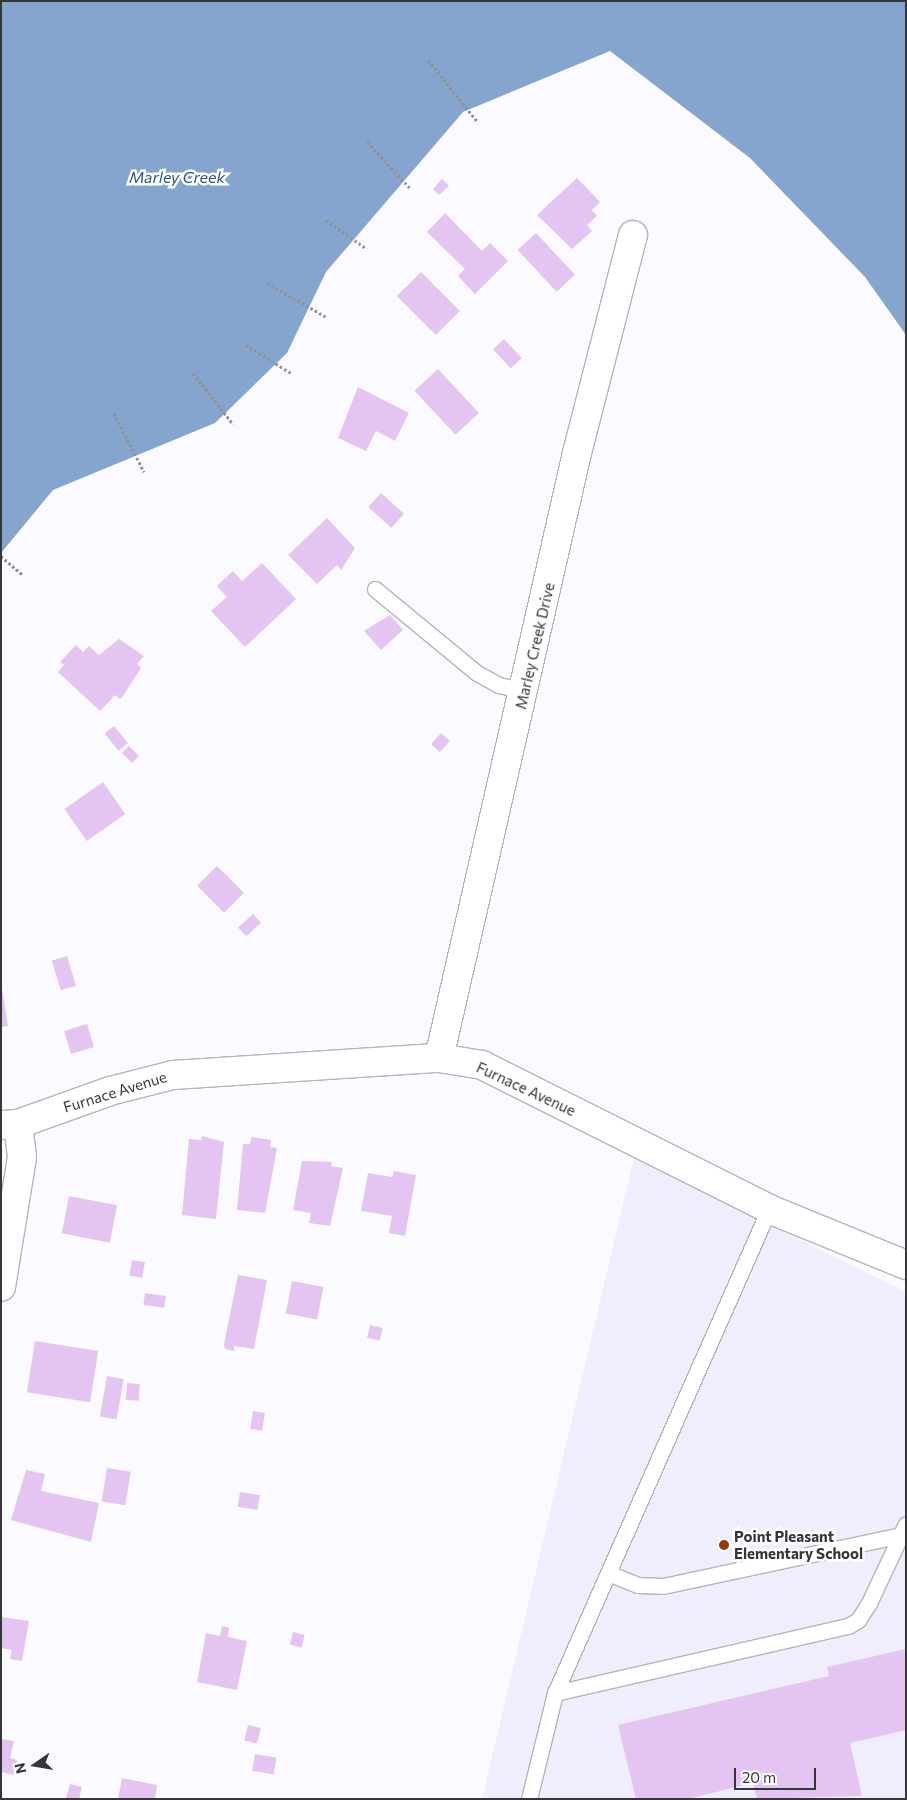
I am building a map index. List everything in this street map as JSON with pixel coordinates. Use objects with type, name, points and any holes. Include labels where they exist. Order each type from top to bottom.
[{"type":"street","name":"Marley Creek Drive","points":[[439,1058],[525,691],[577,453],[633,235]]},
{"type":"street","name":"Furnace Avenue","points":[[10,1125],[110,1091],[174,1075],[439,1058],[482,1065],[769,1209],[906,1264]]},
{"type":"street","points":[[1,1287],[22,1157],[10,1125]]},
{"type":"lane","points":[[375,589],[477,673],[499,685],[525,691]]},
{"type":"lane","points":[[529,1799],[555,1693],[769,1209]]},
{"type":"lane","points":[[608,1573],[638,1585],[663,1586],[903,1529]]},
{"type":"lane","points":[[555,1693],[848,1626],[858,1620],[869,1603],[903,1529]]},
{"type":"path","points":[[428,60],[477,121]]},
{"type":"path","points":[[366,142],[410,188]]},
{"type":"path","points":[[326,220],[367,249]]},
{"type":"path","points":[[267,282],[328,318]]},
{"type":"path","points":[[246,345],[291,373]]},
{"type":"path","points":[[193,373],[233,424]]},
{"type":"path","points":[[114,413],[144,472]]},
{"type":"path","points":[[1,556],[22,574]]},
{"type":"shaded area","name":"Point Pleasant Elementary School","points":[[634,1158],[906,1292],[906,1799],[482,1799]]},
{"type":"water","name":"Marley Creek","points":[[1,1],[906,1],[906,335],[865,277],[750,158],[610,51],[463,112],[326,272],[287,353],[215,423],[53,490],[1,553]]},
{"type":"building","points":[[577,178],[600,202],[592,210],[597,216],[587,225],[592,231],[572,249],[537,215]]},
{"type":"building","points":[[442,179],[449,186],[439,195],[433,189]]},
{"type":"building","points":[[445,213],[482,251],[490,243],[508,261],[475,294],[458,276],[465,269],[427,232]]},
{"type":"building","points":[[536,233],[575,275],[557,292],[518,250]]},
{"type":"building","points":[[421,272],[460,311],[436,335],[397,296]]},
{"type":"building","points":[[504,339],[522,358],[511,368],[493,349]]},
{"type":"building","points":[[438,369],[479,413],[456,435],[415,391]]},
{"type":"building","points":[[358,387],[409,413],[395,441],[376,431],[366,451],[338,438]]},
{"type":"building","points":[[381,493],[404,514],[391,528],[368,507]]},
{"type":"building","points":[[327,518],[355,548],[341,570],[337,565],[317,584],[288,555]]},
{"type":"building","points":[[262,563],[296,599],[245,647],[211,611],[227,597],[217,586],[220,583],[233,571],[242,581]]},
{"type":"building","points":[[390,615],[403,630],[381,650],[364,631]]},
{"type":"building","points":[[119,639],[144,656],[137,664],[141,668],[123,696],[120,699],[115,695],[100,711],[58,672],[64,665],[60,662],[76,645],[83,652],[89,646],[99,655]]},
{"type":"building","points":[[114,726],[128,743],[119,751],[105,734]]},
{"type":"building","points":[[441,733],[450,741],[440,752],[431,744]]},
{"type":"building","points":[[129,746],[139,756],[132,763],[122,753]]},
{"type":"building","points":[[103,782],[125,814],[87,841],[64,809]]},
{"type":"building","points":[[217,866],[244,893],[224,913],[197,886]]},
{"type":"building","points":[[253,914],[261,923],[246,936],[238,927]]},
{"type":"building","points":[[67,956],[76,986],[61,990],[52,961]]},
{"type":"building","points":[[1,982],[8,1026],[1,1027]]},
{"type":"building","points":[[87,1024],[94,1047],[71,1054],[64,1031]]},
{"type":"building","points":[[202,1136],[224,1142],[216,1219],[182,1215],[189,1139],[201,1140]]},
{"type":"building","points":[[251,1137],[271,1140],[270,1147],[277,1148],[265,1213],[237,1210],[243,1144],[250,1144]]},
{"type":"building","points":[[302,1161],[332,1162],[331,1166],[343,1168],[330,1226],[309,1223],[311,1213],[293,1210]]},
{"type":"building","points":[[394,1171],[416,1175],[405,1236],[389,1233],[392,1216],[361,1211],[368,1173],[392,1177]]},
{"type":"building","points":[[69,1196],[117,1205],[110,1243],[62,1233]]},
{"type":"building","points":[[132,1260],[145,1262],[142,1278],[129,1276]]},
{"type":"building","points":[[238,1275],[267,1280],[254,1349],[234,1346],[234,1351],[225,1349],[224,1344]]},
{"type":"building","points":[[292,1281],[323,1287],[317,1319],[286,1313]]},
{"type":"building","points":[[145,1293],[166,1296],[164,1308],[143,1305]]},
{"type":"building","points":[[370,1325],[383,1328],[380,1341],[367,1338]]},
{"type":"building","points":[[35,1341],[98,1351],[90,1402],[27,1392]]},
{"type":"building","points":[[107,1376],[124,1379],[117,1419],[100,1416]]},
{"type":"building","points":[[127,1383],[140,1384],[139,1401],[126,1400]]},
{"type":"building","points":[[253,1411],[265,1413],[262,1431],[250,1429]]},
{"type":"building","points":[[107,1468],[131,1472],[125,1505],[102,1502]]},
{"type":"building","points":[[26,1470],[45,1474],[41,1491],[99,1503],[91,1542],[11,1520]]},
{"type":"building","points":[[240,1492],[260,1495],[257,1510],[238,1507]]},
{"type":"building","points":[[1,1617],[29,1621],[22,1661],[10,1659],[12,1650],[1,1648]]},
{"type":"building","points":[[222,1626],[229,1628],[228,1637],[247,1641],[237,1690],[197,1682],[206,1633],[220,1636]]},
{"type":"building","points":[[293,1632],[305,1635],[301,1648],[290,1645]]},
{"type":"building","points":[[906,1649],[906,1730],[850,1743],[862,1796],[757,1799],[753,1783],[688,1799],[636,1799],[618,1725],[829,1676],[827,1667]]},
{"type":"building","points":[[248,1725],[261,1728],[257,1744],[244,1741]]},
{"type":"building","points":[[1,1739],[14,1741],[10,1758],[17,1760],[14,1775],[1,1772]]},
{"type":"building","points":[[255,1754],[277,1758],[274,1775],[252,1771]]},
{"type":"building","points":[[122,1778],[157,1785],[155,1799],[118,1799]]},
{"type":"building","points":[[70,1784],[82,1787],[79,1799],[66,1798]]},
{"type":"place","name":"Point Pleasant Elementary School","points":[[724,1545]]}]
